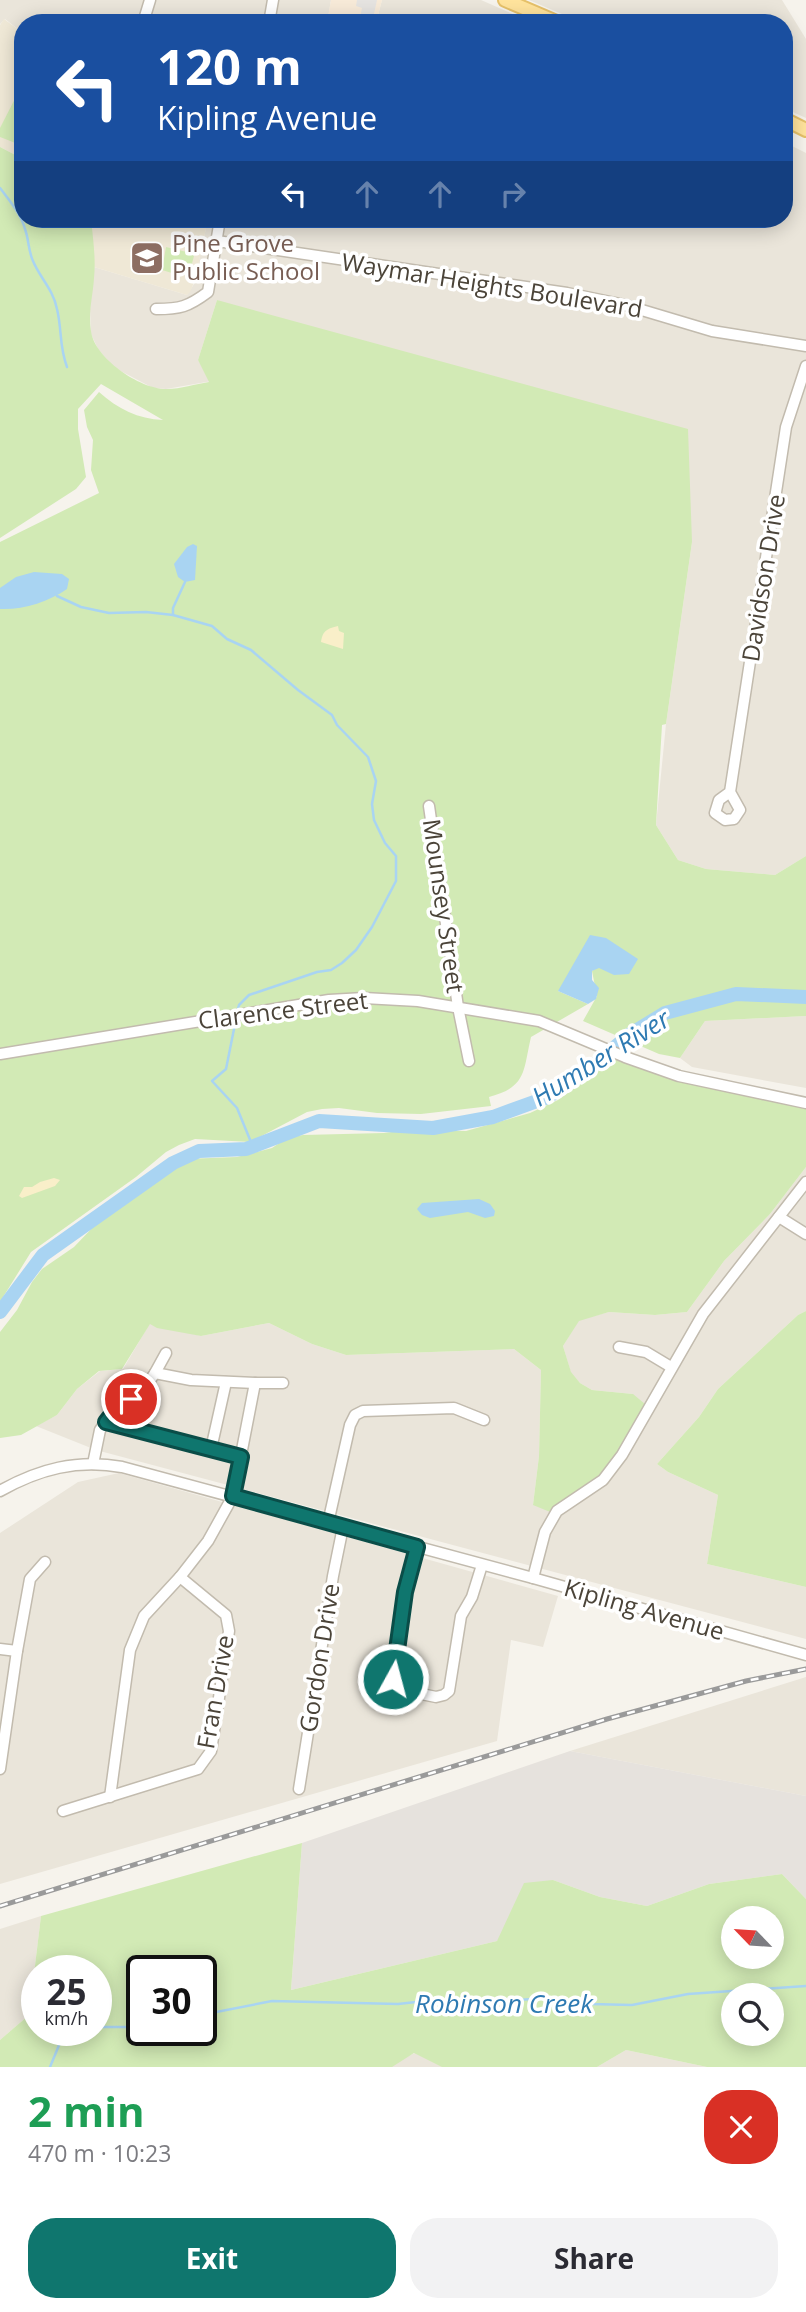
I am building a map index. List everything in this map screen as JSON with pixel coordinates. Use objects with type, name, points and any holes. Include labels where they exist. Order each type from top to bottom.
[{"type":"main road","points":[[505,0],[519,3],[541,14]]},
{"type":"street","points":[[156,309],[176,309],[191,305],[208,292],[219,228]]},
{"type":"street","name":"Waymar Heights Boulevard","points":[[217,241],[583,296],[648,311],[712,331],[806,346]]},
{"type":"street","name":"Davidson Drive","points":[[730,792],[786,427],[806,366]]},
{"type":"street","name":"Mounsey Street","points":[[429,806],[458,1007],[469,1061]]},
{"type":"street","name":"Clarence Street","points":[[0,1054],[329,1000],[418,1000],[539,1021],[625,1057],[680,1076],[806,1103]]},
{"type":"street","points":[[533,1578],[545,1532],[557,1511],[603,1480],[622,1455],[703,1314],[806,1182]]},
{"type":"street","points":[[779,1217],[806,1234]]},
{"type":"street","points":[[619,1347],[646,1352],[671,1367]]},
{"type":"street","points":[[93,1464],[96,1441],[106,1422],[121,1403],[140,1395],[166,1353]]},
{"type":"street","points":[[155,1373],[191,1380],[283,1383]]},
{"type":"street","points":[[211,1449],[226,1382]]},
{"type":"street","points":[[110,1797],[130,1650],[145,1616],[208,1541],[233,1496],[255,1383]]},
{"type":"street","points":[[328,1523],[350,1425],[355,1415],[363,1411],[454,1408],[484,1420]]},
{"type":"street","points":[[106,1422],[241,1457]]},
{"type":"street","name":"Kipling Avenue","points":[[0,1491],[45,1470],[93,1464],[122,1467],[806,1655]]},
{"type":"street","name":"Gordon Drive","points":[[299,1789],[343,1527]]},
{"type":"street","points":[[417,1547],[406,1587],[393,1675],[395,1683],[402,1690],[436,1697],[449,1690],[461,1616],[472,1597],[482,1565]]},
{"type":"street","points":[[0,1769],[30,1579],[45,1562]]},
{"type":"street","name":"Fran Drive","points":[[63,1811],[198,1769],[211,1751],[229,1630],[226,1615],[180,1577]]},
{"type":"street","points":[[0,1649],[17,1651]]},
{"type":"shaded area","points":[[0,0],[331,0],[329,14],[14,14],[14,26],[5,19],[0,24]]},
{"type":"shaded area","points":[[331,0],[382,0],[378,14],[329,14]]},
{"type":"shaded area","points":[[357,0],[377,0],[374,14],[361,14],[362,8],[356,6]]},
{"type":"shaded area","points":[[382,0],[481,0],[513,14],[378,14]]},
{"type":"shaded area","points":[[529,0],[782,0],[791,14],[562,14]]},
{"type":"shaded area","points":[[793,18],[806,39],[806,118],[793,112]]},
{"type":"shaded area","points":[[4,19],[14,26],[14,154],[0,147],[0,25]]},
{"type":"shaded area","points":[[793,146],[806,153],[806,856],[775,875],[706,869],[678,860],[656,825],[666,724],[692,542],[217,300],[198,360],[212,381],[166,389],[153,388],[113,367],[98,349],[91,334],[90,309],[94,267],[187,295],[194,284],[206,228],[793,228]]},
{"type":"shaded area","name":"Pine Grove Public School","points":[[92,228],[206,228],[195,280],[187,295],[94,267]]},
{"type":"shaded area","points":[[806,1016],[806,1088],[692,1067],[680,1058],[705,1021]]},
{"type":"shaded area","points":[[806,1167],[806,1311],[798,1315],[718,1389],[699,1417],[657,1464],[668,1472],[718,1495],[707,1564],[806,1587],[806,1639],[96,1450],[36,1426],[57,1415],[77,1389],[100,1371],[123,1369],[150,1323],[201,1336],[269,1323],[312,1344],[346,1355],[514,1349],[541,1370],[539,1456],[533,1505],[633,1394],[592,1390],[580,1383],[571,1373],[563,1346],[579,1320],[609,1312],[655,1315],[687,1312],[724,1261],[770,1214]]},
{"type":"shaded area","points":[[119,1473],[558,1596],[543,1647],[511,1640],[497,1741],[0,1884],[0,1533],[78,1482]]},
{"type":"shaded area","points":[[806,1677],[806,1796],[570,1751]]},
{"type":"shaded area","points":[[570,1751],[806,1796],[806,1899],[782,1874],[709,1884],[647,1906],[600,1897],[553,1880],[497,1941],[291,1990],[302,1843]]},
{"type":"shaded area","points":[[41,1916],[36,1955],[21,1955],[21,2022],[0,2040],[0,1929]]},
{"type":"shaded area","points":[[431,2046],[455,2067],[387,2067],[399,2060]]},
{"type":"shaded area","points":[[626,2050],[707,2067],[597,2067]]},
{"type":"green space","points":[[14,101],[14,142],[0,137],[0,128]]},
{"type":"green space","points":[[0,147],[14,154],[14,228],[92,228],[95,263],[90,324],[94,341],[100,352],[120,370],[145,384],[167,389],[209,382],[198,360],[217,300],[688,429],[692,542],[666,724],[662,725],[656,825],[678,860],[706,869],[775,875],[806,856],[806,1016],[705,1021],[680,1058],[659,1054],[583,1021],[597,996],[592,971],[621,951],[558,991],[588,1004],[531,1037],[524,1068],[517,1083],[489,1097],[491,1106],[421,1114],[322,1109],[307,1112],[250,1142],[195,1139],[179,1145],[31,1252],[0,1302],[0,542],[99,493],[91,470],[93,440],[84,410],[99,392],[129,412],[145,418],[163,420],[101,384],[78,409],[78,429],[86,477],[76,489],[0,538]]},
{"type":"green space","points":[[166,247],[194,256],[190,271],[178,269],[175,274],[162,270]]},
{"type":"green space","points":[[613,1059],[677,1079],[806,1109],[806,1167],[770,1214],[724,1261],[687,1312],[655,1315],[609,1312],[579,1321],[563,1346],[571,1372],[580,1383],[592,1390],[633,1394],[651,1409],[609,1476],[555,1514],[533,1505],[539,1456],[541,1370],[514,1349],[346,1355],[312,1344],[269,1323],[201,1336],[157,1328],[150,1324],[122,1369],[99,1371],[77,1389],[57,1415],[21,1435],[0,1438],[0,1332],[17,1310],[32,1282],[42,1269],[74,1247],[96,1224],[185,1159],[237,1157],[272,1148],[287,1138],[303,1135],[407,1130],[466,1131],[530,1113],[558,1100]]},
{"type":"green space","points":[[806,1311],[806,1587],[707,1564],[718,1495],[668,1472],[657,1464],[699,1417],[718,1389],[798,1315]]},
{"type":"green space","points":[[302,1843],[291,1990],[497,1941],[524,1883],[553,1880],[600,1897],[647,1906],[709,1884],[782,1874],[806,1899],[806,2067],[707,2067],[626,2050],[597,2067],[442,2067],[414,2053],[392,2067],[0,2067],[0,2040],[21,2022],[21,2046],[112,2046],[112,1955],[36,1955],[41,1916]]},
{"type":"sand","points":[[338,626],[339,631],[344,633],[343,649],[321,642],[326,631]]},
{"type":"sand","points":[[54,1178],[60,1180],[55,1186],[22,1198],[19,1196],[24,1187],[32,1187]]},
{"type":"water","points":[[193,544],[197,546],[195,580],[185,582],[178,577],[174,564],[187,547]]},
{"type":"water","points":[[34,572],[62,574],[69,579],[67,589],[35,604],[0,609],[0,588],[16,577]]},
{"type":"water","points":[[590,935],[606,938],[638,959],[629,974],[614,975],[599,968],[592,971],[592,980],[599,988],[596,999],[588,1004],[558,991]]},
{"type":"water","points":[[479,1199],[490,1204],[495,1211],[494,1216],[485,1218],[468,1212],[430,1218],[417,1209],[422,1203]]},
{"type":"waterway","points":[[0,188],[14,207]]},
{"type":"waterway","points":[[24,228],[33,261],[55,302],[67,367]]},
{"type":"waterway","points":[[173,615],[173,608],[185,582]]},
{"type":"waterway","points":[[57,596],[81,607],[109,613],[146,612],[173,615],[212,626],[227,639],[251,650],[332,715],[337,725],[368,757],[376,781],[372,804],[374,820],[385,843],[396,856],[396,881],[372,927],[356,950],[342,963],[331,970],[317,972],[249,995],[239,1005],[237,1012]]},
{"type":"waterway","name":"Humber River","points":[[0,1312],[43,1255],[173,1163],[199,1151],[246,1149],[319,1121],[433,1128],[493,1117],[548,1097],[593,1066],[629,1035],[665,1013],[736,994],[806,997]]},
{"type":"waterway","points":[[236,1019],[226,1069],[212,1081],[237,1108],[253,1147]]},
{"type":"waterway","name":"Robinson Creek","points":[[217,2012],[272,2001],[398,2004],[434,2000],[479,2002],[551,1998],[590,2004],[632,2005],[688,1994],[806,1986]]},
{"type":"waterway","name":"Robinson Creek","points":[[112,2027],[126,2027]]},
{"type":"waterway","name":"Robinson Creek","points":[[50,2067],[59,2046]]},
{"type":"railway","points":[[0,1906],[607,1719],[746,1681],[806,1669]]},
{"type":"place","name":"Pine Grove Public School","points":[[147,258]]},
{"type":"route","points":[[131,1399],[121,1403],[106,1422],[241,1457],[233,1496],[417,1547],[405,1592],[393,1679]]}]
